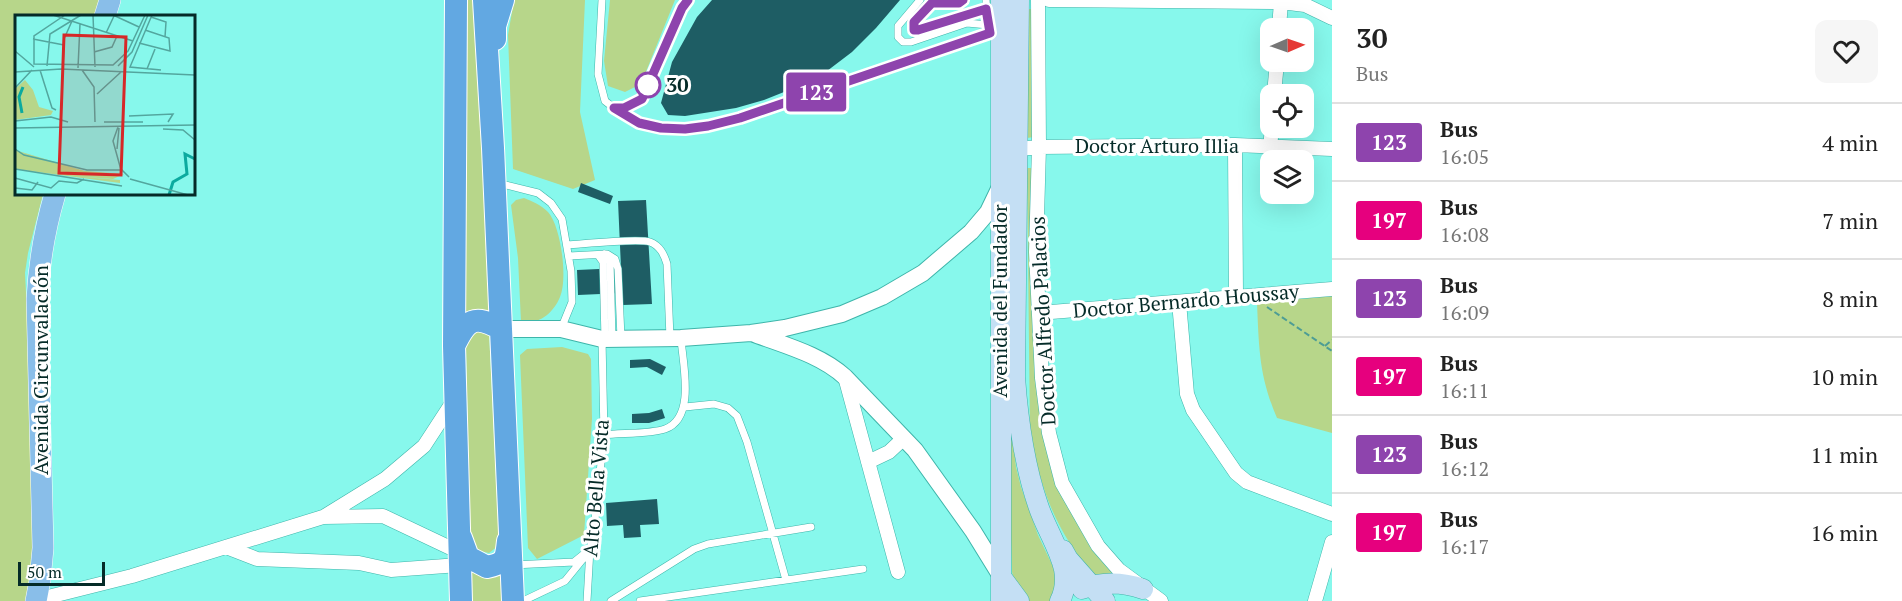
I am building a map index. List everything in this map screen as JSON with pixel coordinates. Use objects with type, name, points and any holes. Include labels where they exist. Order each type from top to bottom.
[{"type":"highway","points":[[444,0],[454,188]]},
{"type":"highway","points":[[456,0],[454,346],[461,601]]},
{"type":"highway","points":[[484,0],[510,526],[503,565],[513,601]]},
{"type":"highway","points":[[493,148],[495,26],[503,0]]},
{"type":"highway","points":[[454,346],[463,327],[471,322],[488,322],[501,329]]},
{"type":"highway","points":[[458,516],[462,543],[468,557],[487,567],[503,565]]},
{"type":"main road","points":[[105,15],[110,0]]},
{"type":"main road","name":"Avenida del Fundador","points":[[1019,0],[1015,377],[1021,433],[1038,505]]},
{"type":"main road","name":"Avenida del Fundador","points":[[994,5],[1001,66],[1001,601]]},
{"type":"main road","name":"Avenida Circunvalación","points":[[44,600],[40,580],[43,548],[37,298],[44,238],[55,195]]},
{"type":"main road","points":[[1038,505],[1068,559],[1105,601]]},
{"type":"main road","points":[[1038,505],[1064,570],[1065,582],[1061,601]]},
{"type":"main road","points":[[1002,578],[1019,601]]},
{"type":"main road","points":[[1061,601],[1091,586],[1123,583],[1143,590]]},
{"type":"street","points":[[1019,0],[1036,0]]},
{"type":"street","name":"Doctor Alfredo Palacios","points":[[1036,0],[1039,147],[1036,252],[1042,378],[1049,433],[1062,483],[1098,546],[1119,570],[1143,590],[1161,601]]},
{"type":"street","points":[[1049,0],[1281,2],[1305,5],[1332,18]]},
{"type":"street","points":[[1280,18],[1281,2]]},
{"type":"street","points":[[1270,147],[1271,138]]},
{"type":"street","points":[[1235,145],[1236,297]]},
{"type":"street","name":"Doctor Arturo Illia","points":[[1018,149],[1235,145],[1332,149]]},
{"type":"street","points":[[501,329],[561,328],[610,339],[675,338],[751,333],[785,328],[842,314],[882,297],[923,273],[971,232],[988,212],[1000,187]]},
{"type":"street","name":"Doctor Bernardo Houssay","points":[[1039,313],[1332,289]]},
{"type":"street","points":[[1179,302],[1187,394],[1193,410],[1236,473],[1247,482],[1332,514]]},
{"type":"street","points":[[751,333],[815,357],[845,377],[904,438],[973,531],[1002,578]]},
{"type":"street","points":[[845,377],[898,572]]},
{"type":"street","points":[[44,600],[132,576],[323,517],[385,479],[424,446],[455,398]]},
{"type":"street","points":[[868,462],[889,452],[904,438]]},
{"type":"street","points":[[323,517],[383,516],[459,558]]},
{"type":"street","points":[[1315,601],[1332,542]]},
{"type":"street","points":[[226,547],[256,559],[359,563],[391,570],[459,558]]},
{"type":"lane","points":[[602,0],[598,74],[605,101],[639,123],[661,128],[685,129],[740,118],[989,29]]},
{"type":"lane","points":[[614,108],[624,108],[642,99],[682,8],[688,0]]},
{"type":"lane","points":[[920,0],[898,26],[898,37],[903,42],[911,42],[967,23],[989,29]]},
{"type":"lane","points":[[963,0],[959,3],[932,3],[914,22],[914,30],[994,5]]},
{"type":"lane","points":[[986,0],[994,5]]},
{"type":"lane","points":[[994,5],[989,29],[1001,66]]},
{"type":"lane","points":[[494,182],[538,193],[551,203],[562,219],[568,245],[572,302],[561,328]]},
{"type":"lane","points":[[568,245],[645,241],[658,247],[664,253],[667,264],[685,407],[674,425],[663,430],[604,435]]},
{"type":"lane","points":[[601,255],[610,339]]},
{"type":"lane","points":[[569,256],[612,256],[617,263],[610,339]]},
{"type":"lane","name":"Alto Bella Vista","points":[[587,601],[590,549],[604,435],[610,339]]},
{"type":"lane","points":[[685,407],[714,404],[728,408],[737,416],[747,442],[786,580]]},
{"type":"lane","points":[[611,601],[694,549],[708,544],[811,527]]},
{"type":"lane","points":[[503,565],[574,562],[590,549]]},
{"type":"lane","points":[[523,601],[565,581],[590,549]]},
{"type":"lane","points":[[640,601],[863,569]]},
{"type":"path","points":[[1252,296],[1332,351]]},
{"type":"path","points":[[1325,346],[1332,340]]},
{"type":"green space","points":[[0,0],[101,0],[96,15],[15,15],[15,195],[43,195],[25,273],[36,486],[32,601],[0,601]]},
{"type":"green space","points":[[462,0],[478,0],[495,317],[461,321]]},
{"type":"green space","points":[[514,0],[585,0],[580,112],[595,180],[573,189],[513,169],[508,35]]},
{"type":"green space","points":[[610,0],[675,0],[641,84],[625,92],[608,86],[604,61]]},
{"type":"green space","points":[[1027,9],[1034,9],[1034,137],[1027,138]]},
{"type":"green space","points":[[1027,168],[1033,168],[1042,432],[1120,578],[1096,579],[1070,544],[1052,511],[1030,433]]},
{"type":"green space","points":[[524,198],[542,207],[553,219],[560,240],[563,266],[562,289],[557,303],[544,317],[533,322],[521,322],[518,258],[511,205],[516,200]]},
{"type":"green space","points":[[1332,296],[1332,433],[1277,418],[1263,375],[1257,303]]},
{"type":"green space","points":[[471,328],[489,331],[499,539],[498,546],[489,553],[475,550],[470,543],[466,345]]},
{"type":"green space","points":[[562,347],[588,354],[591,359],[592,419],[584,535],[537,559],[528,548],[520,355],[527,349]]},
{"type":"green space","points":[[1010,412],[1016,467],[1021,487],[1038,535],[1057,575],[1053,601],[1026,601],[1012,572],[1008,439]]},
{"type":"green space","points":[[506,569],[507,601],[466,601],[471,572],[480,575]]},
{"type":"building","points":[[712,0],[900,0],[852,52],[827,71],[799,86],[736,108],[685,116],[668,115],[661,103],[672,62],[697,17]]},
{"type":"building","points":[[581,183],[613,196],[610,204],[578,192]]},
{"type":"building","points":[[646,200],[652,304],[623,305],[623,293],[578,295],[577,270],[621,268],[618,201]]},
{"type":"building","points":[[650,359],[666,367],[662,375],[647,367],[630,368],[630,360]]},
{"type":"building","points":[[662,409],[665,418],[649,423],[632,423],[632,414],[649,413]]},
{"type":"building","points":[[657,499],[659,524],[640,525],[641,537],[624,538],[623,525],[607,526],[606,503]]},
{"type":"bus line","name":"123","points":[[688,0],[682,8],[642,99],[624,108],[614,108],[639,123],[661,128],[685,129],[740,118],[990,33],[986,9],[914,30],[914,22],[932,3],[959,3],[963,0]]},
{"type":"place","name":"30","points":[[648,85]]}]
